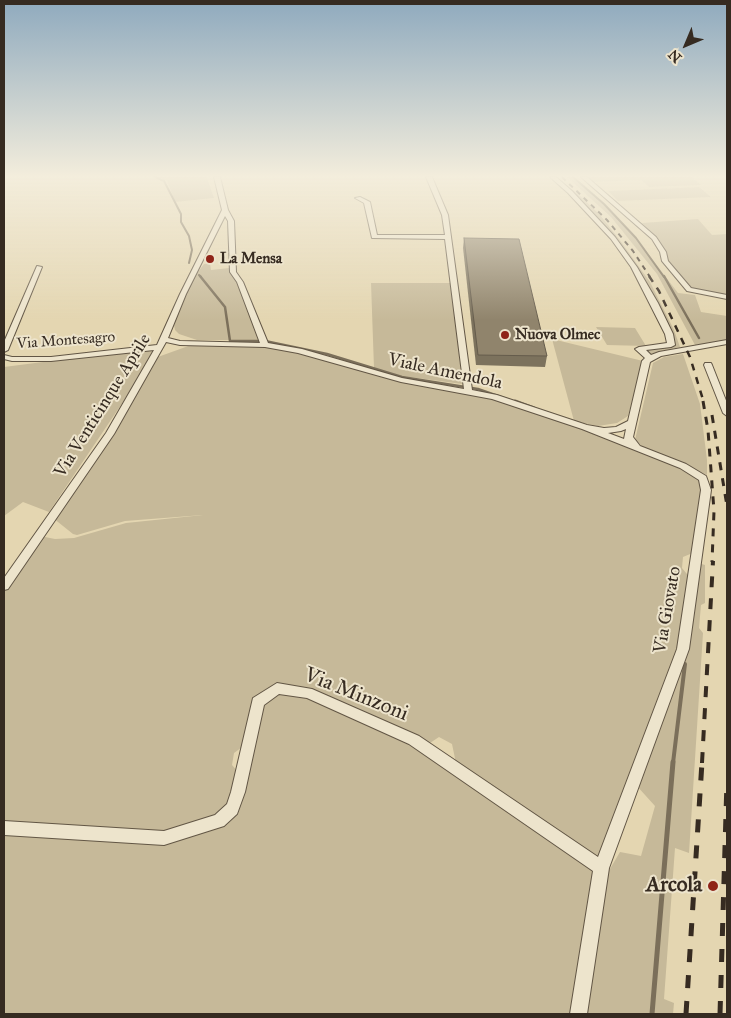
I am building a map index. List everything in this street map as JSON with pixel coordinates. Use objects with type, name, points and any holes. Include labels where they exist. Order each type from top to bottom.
[{"type":"street","name":"Via Venticinque Aprile","points":[[4,586],[110,434],[162,343],[183,294],[218,225]]},
{"type":"street","points":[[230,225],[233,272],[240,282],[263,342]]},
{"type":"street","points":[[372,225],[374,237],[448,237]]},
{"type":"street","points":[[446,225],[468,388]]},
{"type":"street","points":[[600,225],[613,238],[634,267],[669,334],[671,345],[639,349],[650,358]]},
{"type":"street","points":[[639,225],[654,238],[663,252],[665,261],[689,291],[727,297]]},
{"type":"street","name":"Via Montesagro","points":[[4,350],[39,267]]},
{"type":"street","name":"Viale Amendola","points":[[162,343],[263,342],[401,380],[468,388],[585,427],[604,431],[618,429],[630,423]]},
{"type":"street","points":[[638,448],[628,438],[646,361],[659,354],[727,342]]},
{"type":"street","name":"Via Montesagro","points":[[4,357],[12,360],[50,359],[162,343]]},
{"type":"street","points":[[708,365],[727,413]]},
{"type":"street","name":"Via Giovato","points":[[579,1014],[601,868],[683,649],[706,490],[703,478],[698,474],[585,427]]},
{"type":"street","name":"Via Minzoni","points":[[4,828],[164,838],[219,821],[232,809],[238,792],[258,702],[278,688],[308,693],[414,740],[601,868]]},
{"type":"shaded area","points":[[602,225],[608,225],[650,282],[674,330],[680,347],[650,354],[643,352],[646,349],[673,345],[657,304]]},
{"type":"shaded area","points":[[617,225],[623,225],[636,238],[678,293],[695,295],[701,312],[727,316],[727,340],[695,345],[657,274]]},
{"type":"shaded area","points":[[643,225],[703,225],[712,235],[727,234],[727,294],[694,292],[676,273],[668,261],[666,252]]},
{"type":"shaded area","points":[[210,263],[211,270],[229,268],[238,282],[260,340],[197,340],[179,334],[175,330],[174,325],[181,304],[194,277],[204,264]]},
{"type":"shaded area","points":[[371,283],[452,283],[462,384],[402,376],[374,368]]},
{"type":"shaded area","points":[[596,327],[635,328],[646,346],[607,345]]},
{"type":"shaded area","points":[[552,339],[643,361],[628,416],[617,423],[598,426],[574,421]]},
{"type":"shaded area","points":[[194,344],[264,345],[329,360],[401,381],[474,392],[584,428],[682,467],[703,482],[695,552],[683,557],[682,568],[691,579],[681,649],[599,864],[457,768],[452,744],[439,737],[427,745],[277,686],[256,701],[245,745],[234,753],[232,765],[239,773],[235,792],[218,819],[164,835],[4,825],[4,589],[40,536],[55,539],[74,538],[126,523],[203,515],[125,521],[77,535],[53,518],[155,358]]},
{"type":"shaded area","points":[[160,347],[49,512],[23,502],[4,516],[4,367]]},
{"type":"shaded area","points":[[683,354],[700,404],[707,475],[673,459],[645,449],[635,440],[653,363],[664,357]]},
{"type":"shaded area","points":[[698,563],[705,565],[705,603],[701,605],[699,628],[703,633],[689,853],[675,848],[664,999],[674,1003],[673,1014],[584,1014],[604,879],[620,852],[641,856],[655,806],[636,785],[664,713]]},
{"type":"shaded area","points":[[278,690],[308,695],[413,742],[598,868],[576,1014],[4,1014],[4,831],[164,840],[234,810],[260,703]]},
{"type":"building","name":"Nuova Olmec","points":[[464,238],[519,239],[547,356],[478,355]]},
{"type":"waterway","points":[[182,225],[189,236],[192,250],[189,263]]},
{"type":"waterway","points":[[623,225],[636,238],[664,277]]},
{"type":"waterway","points":[[200,276],[225,307],[230,341],[265,341],[327,354],[402,377],[478,389],[518,403]]},
{"type":"waterway","points":[[664,276],[699,338]]},
{"type":"waterway","points":[[515,401],[534,408]]},
{"type":"waterway","points":[[673,763],[685,664]]},
{"type":"waterway","points":[[652,1014],[673,762]]},
{"type":"railway","points":[[611,225],[633,251],[650,277]]},
{"type":"railway","points":[[649,276],[659,291],[690,357],[704,403]]},
{"type":"railway","points":[[703,401],[708,430],[714,511],[712,562]]},
{"type":"railway","points":[[712,415],[727,506]]},
{"type":"railway","points":[[702,763],[713,561]]},
{"type":"railway","points":[[686,1014],[702,762]]},
{"type":"railway","points":[[720,1014],[727,781]]},
{"type":"place","name":"La Mensa","points":[[210,259]]},
{"type":"place","name":"Nuova Olmec","points":[[505,335]]},
{"type":"place","name":"Arcola","points":[[713,886]]}]
